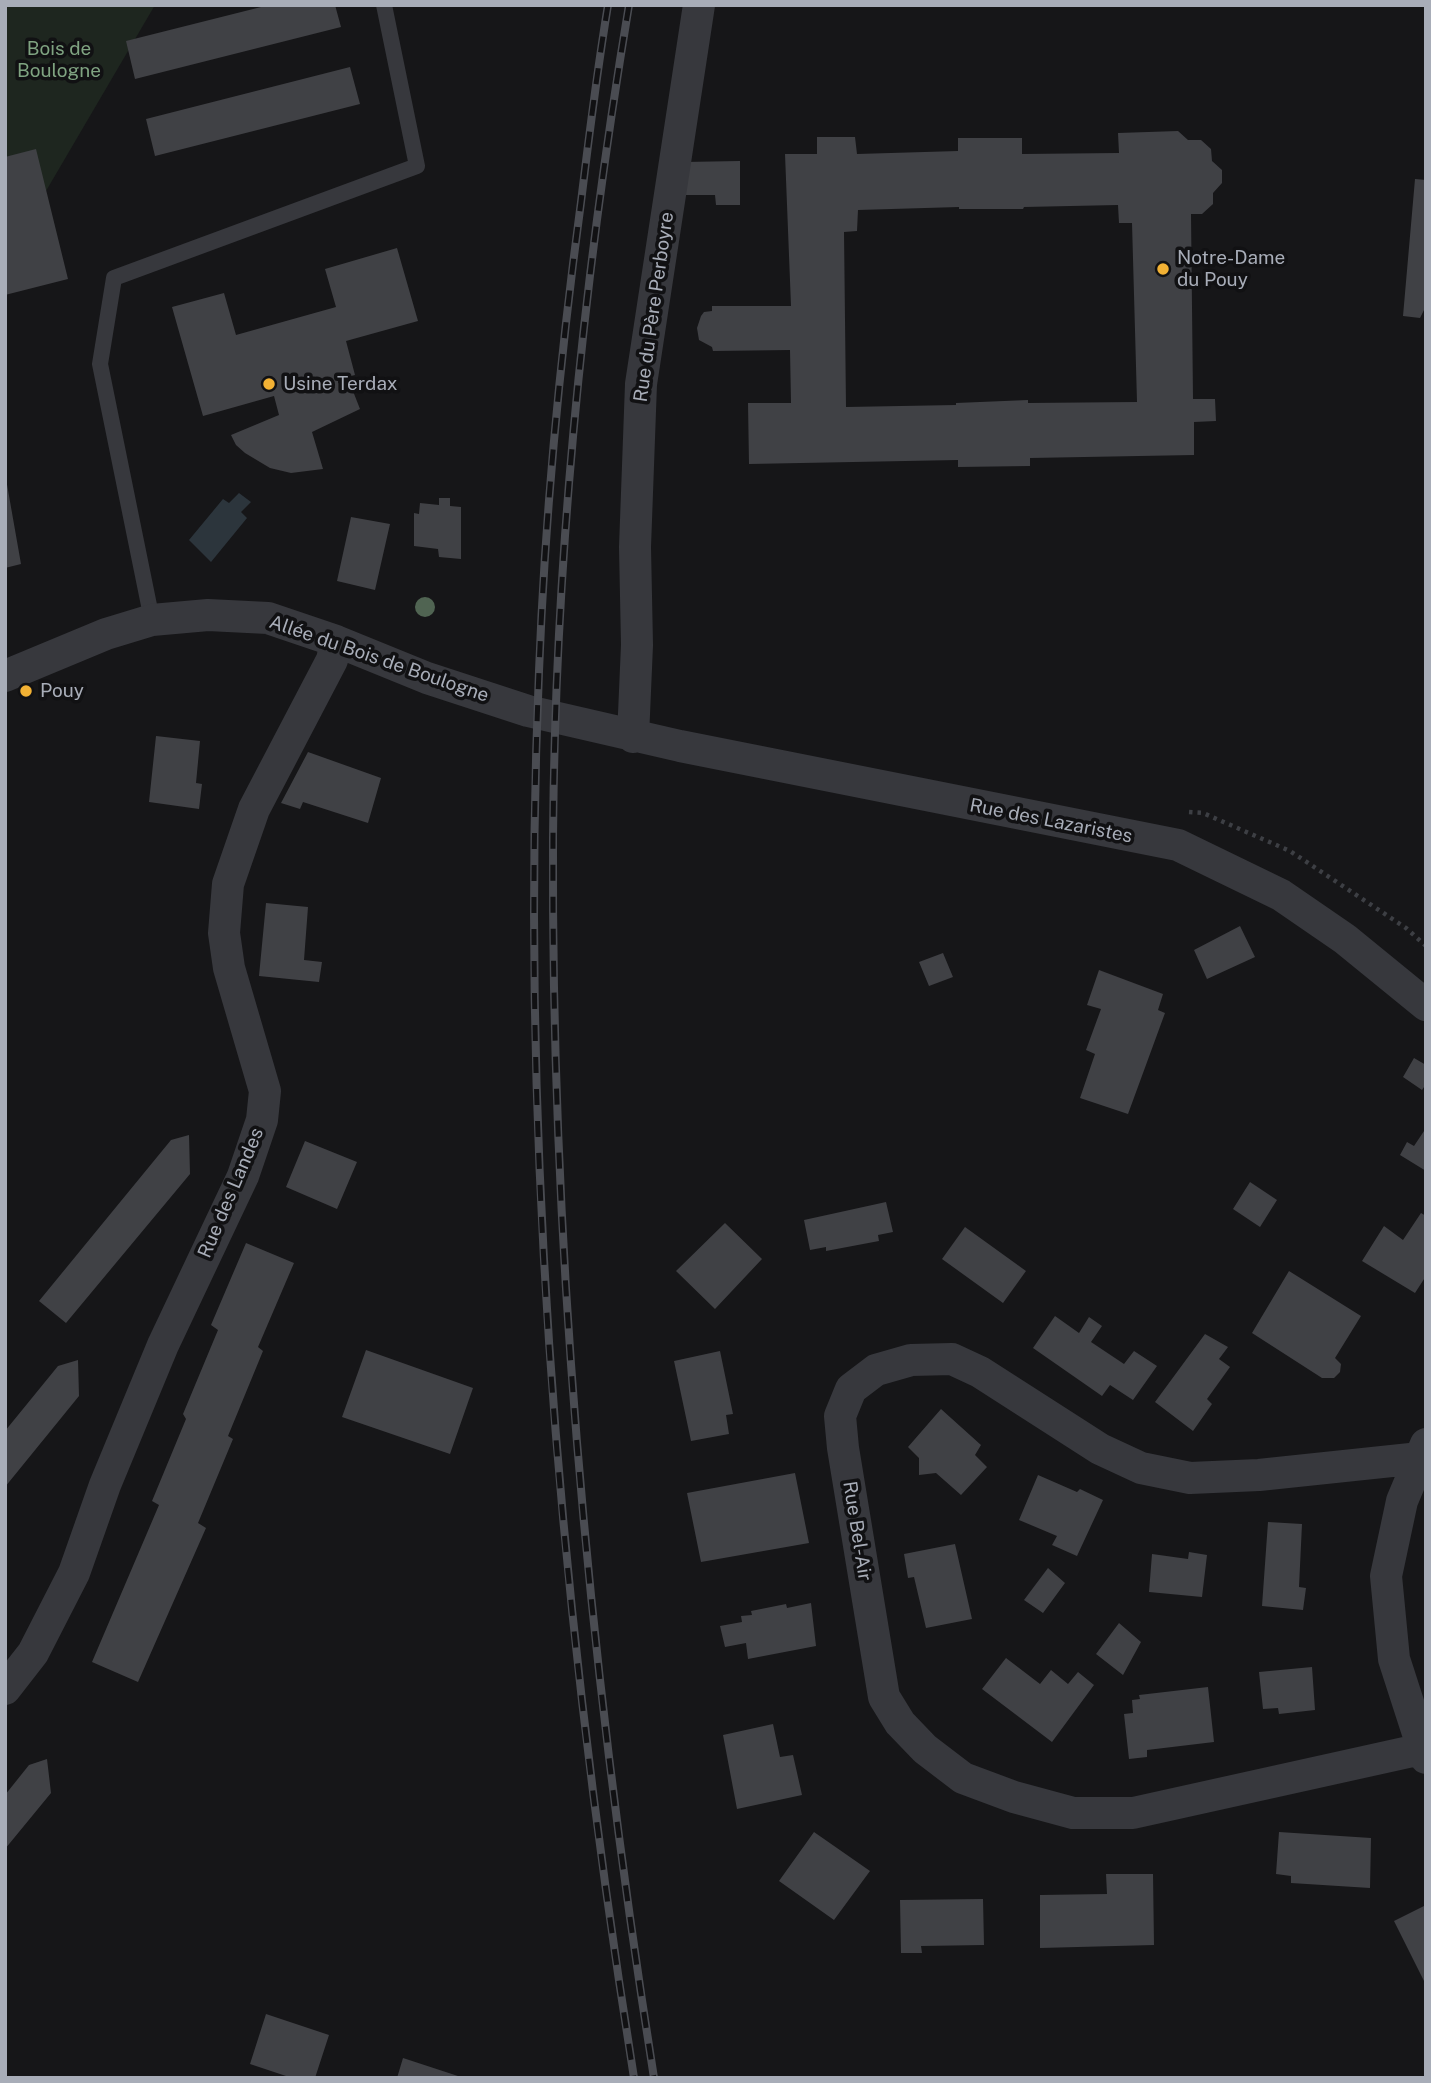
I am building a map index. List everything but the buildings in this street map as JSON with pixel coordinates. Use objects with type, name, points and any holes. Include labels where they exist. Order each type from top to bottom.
[{"type":"street","name":"Rue du Père Perboyre","points":[[633,737],[637,645],[635,547],[640,384],[699,5]]},
{"type":"street","name":"Allée du Bois de Boulogne","points":[[5,676],[106,634],[152,620],[208,615],[268,618],[490,699],[633,737]]},
{"type":"street","name":"Rue des Landes","points":[[5,1689],[33,1653],[74,1573],[105,1485],[163,1345],[243,1176],[262,1120],[265,1091],[229,968],[223,933],[228,884],[254,809],[332,660],[336,641]]},
{"type":"street","name":"Rue des Lazaristes","points":[[633,737],[1178,845],[1281,895],[1345,939],[1426,1005]]},
{"type":"street","name":"Rue Bel-Air","points":[[1423,1451],[1259,1475],[1190,1478],[1141,1468],[1100,1449],[980,1372],[952,1359],[911,1360],[876,1370],[851,1389],[840,1416],[884,1697],[900,1723],[925,1749],[963,1778],[1014,1797],[1073,1813],[1133,1813],[1424,1754]]},
{"type":"street","points":[[1423,1451],[1402,1501],[1387,1576],[1394,1659],[1424,1754]]},
{"type":"lane","points":[[152,620],[100,364],[114,278],[417,166],[384,5]]},
{"type":"green space","name":"Bois de Boulogne","points":[[5,5],[155,5],[5,261]]},
{"type":"shaded area","points":[[239,493],[251,502],[241,512],[247,518],[211,562],[189,540],[223,499],[229,503]]},
{"type":"railway","points":[[608,5],[566,319],[545,553],[534,847],[535,1024],[551,1377],[566,1553],[585,1728],[634,2078]]},
{"type":"railway","points":[[629,5],[585,316],[566,525],[555,734],[554,994],[559,1150],[578,1460],[611,1770],[654,2078]]},
{"type":"place","name":"Notre-Dame du Pouy","points":[[1163,269]]},
{"type":"place","name":"Usine Terdax","points":[[269,384]]},
{"type":"place","name":"Pouy","points":[[26,691]]}]
